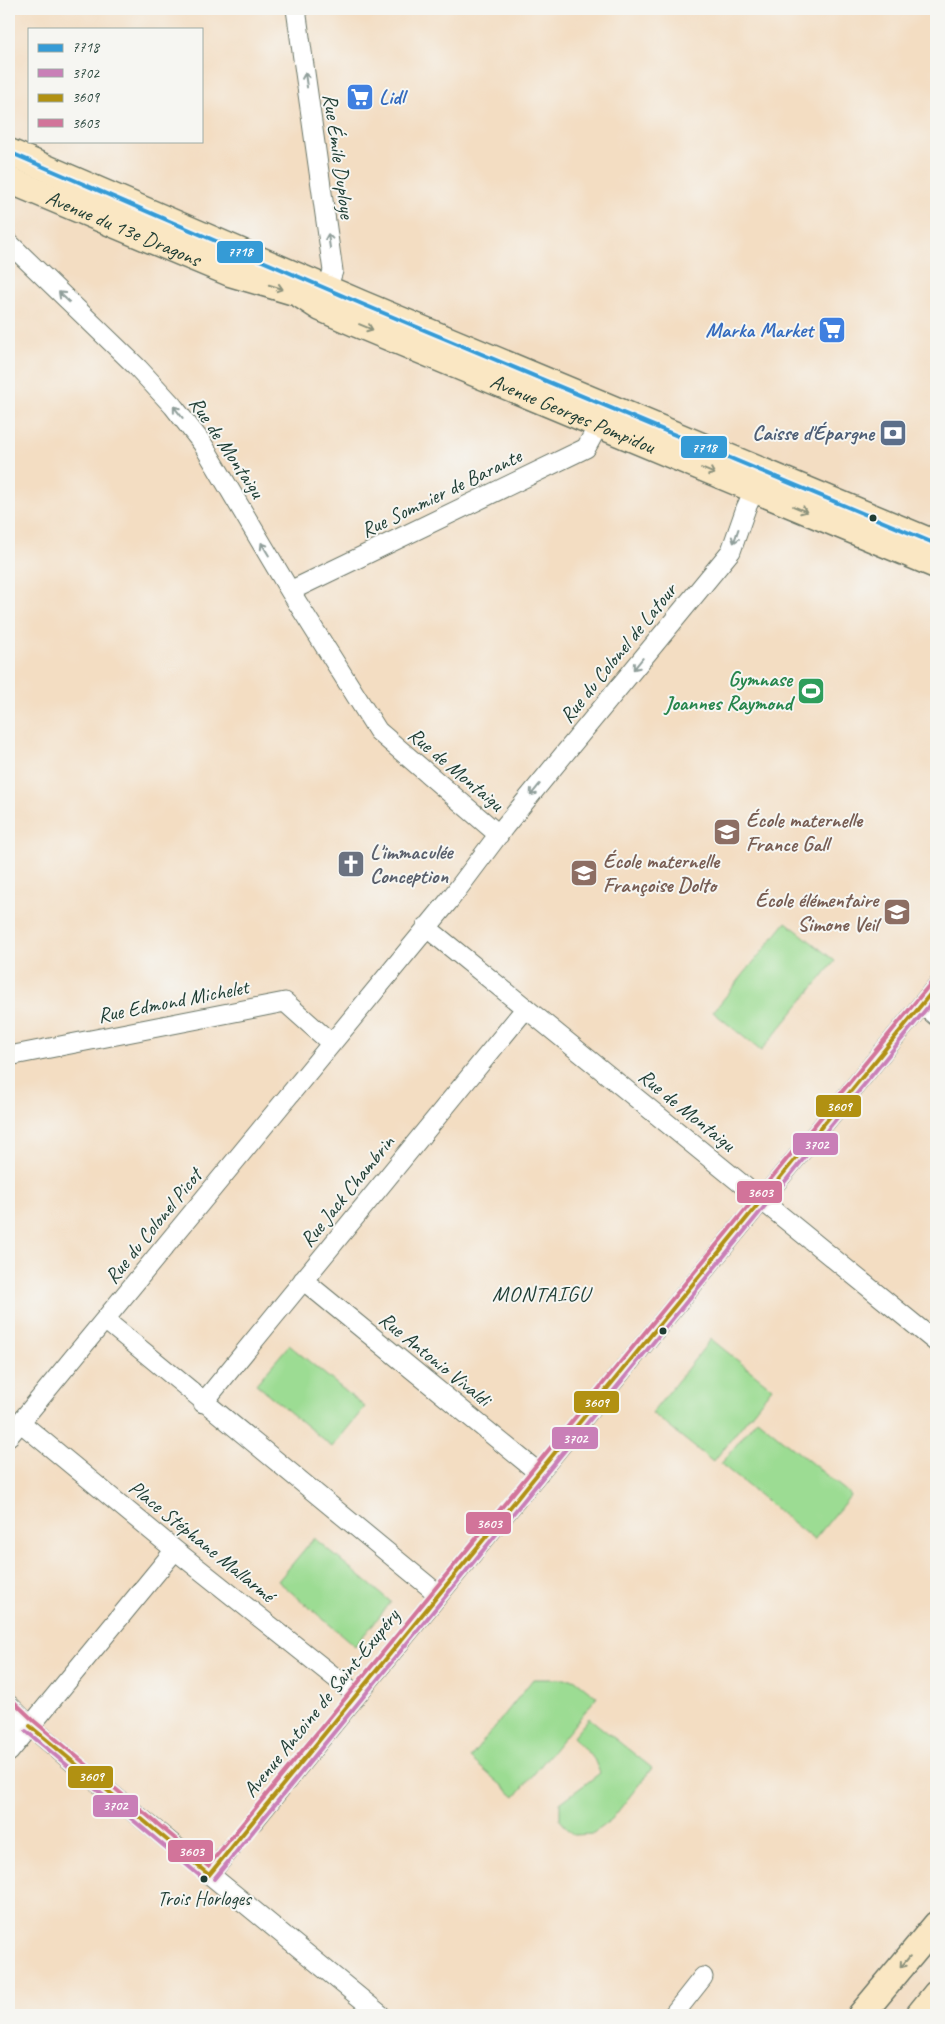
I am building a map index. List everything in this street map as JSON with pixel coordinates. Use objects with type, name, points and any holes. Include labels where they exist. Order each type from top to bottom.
[{"type":"main road","name":"Avenue du 13e Dragons","points":[[11,159],[324,298]]},
{"type":"main road","name":"Avenue du 13e Dragons","points":[[9,180],[230,273],[298,293],[324,298]]},
{"type":"main road","name":"Avenue Georges Pompidou","points":[[324,298],[759,481],[936,565]]},
{"type":"main road","name":"Avenue Georges Pompidou","points":[[759,481],[936,544]]},
{"type":"main road","points":[[861,2015],[936,1925]]},
{"type":"main road","points":[[919,2015],[936,1994]]},
{"type":"street","name":"Rue Émile Duploye","points":[[296,9],[333,271],[324,298]]},
{"type":"street","name":"Rue de Montaigu","points":[[9,243],[138,368],[173,406],[202,443],[290,591],[378,732],[499,835],[426,927],[936,1342]]},
{"type":"street","name":"Rue Sommier de Barante","points":[[290,591],[586,448],[604,415]]},
{"type":"street","name":"Rue du Colonel de Latour","points":[[499,835],[731,551],[746,508],[759,481]]},
{"type":"street","name":"Rue du Colonel Picot","points":[[15,1429],[426,927]]},
{"type":"street","name":"Avenue Antoine de Saint-Exupéry","points":[[253,1822],[762,1200],[929,1010],[936,987]]},
{"type":"street","name":"Rue Edmond Michelet","points":[[9,1056],[285,1002],[331,1043]]},
{"type":"street","name":"Rue Jack Chambrin","points":[[203,1403],[526,1008]]},
{"type":"street","name":"Rue Antonio Vivaldi","points":[[303,1280],[539,1473]]},
{"type":"street","points":[[105,1320],[203,1403],[438,1594]]},
{"type":"street","name":"Place Stéphane Mallarmé","points":[[15,1429],[175,1550],[357,1695]]},
{"type":"street","points":[[12,1748],[175,1550]]},
{"type":"street","points":[[9,1704],[30,1726],[381,2015]]},
{"type":"street","points":[[209,1875],[232,1847]]},
{"type":"street","points":[[673,2015],[703,1977]]},
{"type":"green space","points":[[786,922],[835,961],[761,1051],[713,1012]]},
{"type":"green space","points":[[711,1339],[772,1388],[713,1462],[652,1413]]},
{"type":"green space","points":[[289,1345],[365,1407],[332,1447],[256,1384]]},
{"type":"green space","points":[[757,1419],[851,1495],[814,1540],[721,1464]]},
{"type":"green space","points":[[314,1538],[391,1602],[355,1646],[278,1581]]},
{"type":"green space","points":[[533,1679],[574,1679],[597,1697],[515,1797],[470,1758]]},
{"type":"green space","points":[[589,1718],[652,1768],[612,1819],[592,1834],[573,1835],[560,1820],[560,1803],[600,1773],[594,1759],[573,1737]]},
{"type":"tunnel","points":[[232,1847],[253,1822]]},
{"type":"transit line","name":"7718","points":[[9,152],[362,304],[936,544]]},
{"type":"transit line","name":"3603","points":[[13,1701],[34,1721],[208,1866],[931,983]]},
{"type":"transit line","name":"3609","points":[[209,1875],[936,987]]},
{"type":"transit line","name":"3702","points":[[214,1879],[936,997]]},
{"type":"transit line","name":"3609","points":[[30,1726],[209,1875]]},
{"type":"transit line","name":"3702","points":[[26,1731],[205,1880]]},
{"type":"place","name":"Lidl","points":[[360,97]]},
{"type":"place","name":"Marka Market","points":[[832,330]]},
{"type":"place","name":"Caisse d'Épargne","points":[[893,433]]},
{"type":"place","name":"Gymnase Joannes Raymond","points":[[811,691]]},
{"type":"place","name":"École maternelle France Gall","points":[[727,832]]},
{"type":"place","name":"L'immaculée Conception","points":[[351,864]]},
{"type":"place","name":"École maternelle Françoise Dolto","points":[[584,873]]},
{"type":"place","name":"École élémentaire Simone Veil","points":[[897,912]]},
{"type":"place","name":"Trois Horloges","points":[[204,1879]]},
{"type":"district","name":"MONTAIGU","points":[[541,1294]]}]
